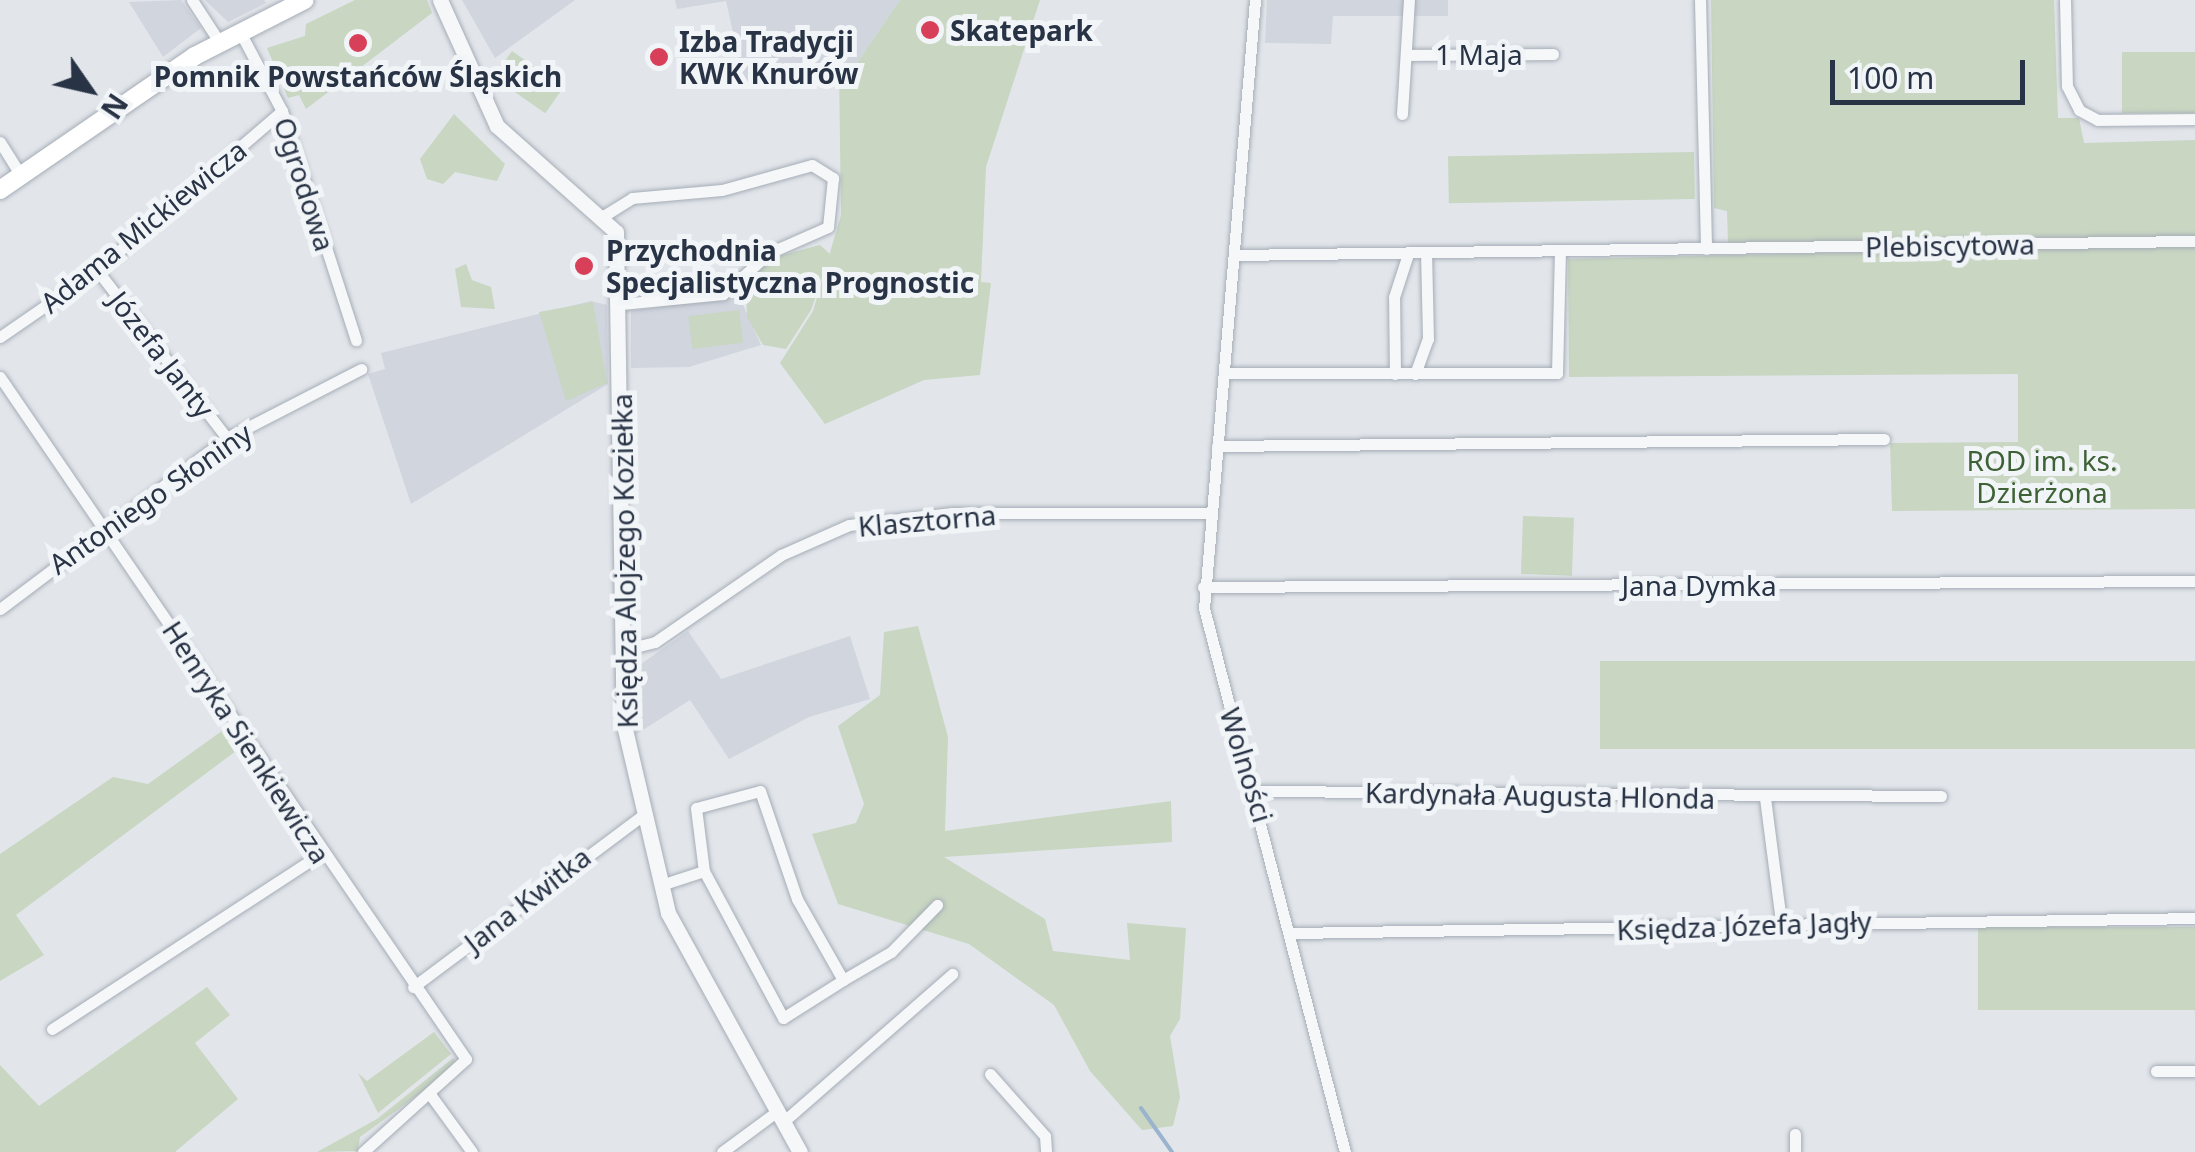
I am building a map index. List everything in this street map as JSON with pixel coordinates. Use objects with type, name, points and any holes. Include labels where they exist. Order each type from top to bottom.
[{"type":"main road","points":[[0,190],[220,42],[304,0]]},
{"type":"street","points":[[192,0],[220,42]]},
{"type":"street","points":[[440,0],[497,126],[605,216],[632,198],[722,190],[812,165],[833,178],[828,227],[764,256],[723,294],[620,304]]},
{"type":"street","name":"Wolności","points":[[1255,0],[1227,373],[1206,513],[1202,587],[1294,933],[1344,1152]]},
{"type":"street","name":"1 Maja","points":[[1402,114],[1409,0]]},
{"type":"street","points":[[1700,0],[1706,250]]},
{"type":"street","points":[[2065,0],[2067,86],[2079,110],[2098,120],[2195,118]]},
{"type":"street","name":"Ogrodowa","points":[[240,32],[282,111],[356,340]]},
{"type":"street","name":"1 Maja","points":[[1406,55],[1553,54]]},
{"type":"street","name":"Adama Mickiewicza","points":[[0,337],[98,270],[282,111]]},
{"type":"street","points":[[0,142],[20,175]]},
{"type":"street","name":"Księdza Alojzego Koziełka","points":[[605,216],[620,249],[624,726],[661,885],[800,1152]]},
{"type":"street","name":"Plebiscytowa","points":[[1235,255],[2195,241]]},
{"type":"street","points":[[1227,373],[1557,373],[1560,252]]},
{"type":"street","points":[[1415,374],[1428,339],[1426,253]]},
{"type":"street","points":[[1395,374],[1394,297],[1408,254]]},
{"type":"street","name":"Józefa Janty","points":[[98,270],[226,438]]},
{"type":"street","name":"Antoniego Słoniny","points":[[0,610],[226,438],[361,368]]},
{"type":"street","name":"Henryka Sienkiewicza","points":[[0,377],[320,854],[467,1061],[432,1097],[364,1152]]},
{"type":"street","points":[[1217,446],[1884,439]]},
{"type":"street","name":"Klasztorna","points":[[622,650],[655,642],[781,555],[849,525],[952,513],[1206,513]]},
{"type":"street","name":"Jana Dymka","points":[[1202,587],[2195,580]]},
{"type":"street","points":[[843,980],[797,900],[760,790],[696,808],[704,871],[782,1018],[891,952],[936,906]]},
{"type":"street","name":"Kardynała Augusta Hlonda","points":[[1256,791],[1764,798],[1941,796]]},
{"type":"street","points":[[1764,798],[1780,922]]},
{"type":"street","name":"Jana Kwitka","points":[[413,988],[644,814]]},
{"type":"street","points":[[52,1028],[320,854]]},
{"type":"street","points":[[661,885],[704,871]]},
{"type":"street","name":"Księdza Józefa Jagły","points":[[1294,933],[2195,918]]},
{"type":"street","points":[[722,1152],[780,1117],[952,974]]},
{"type":"street","points":[[2156,1071],[2195,1071]]},
{"type":"street","points":[[990,1074],[1045,1136],[1046,1152]]},
{"type":"street","points":[[432,1097],[472,1152]]},
{"type":"street","points":[[1794,1134],[1795,1152]]},
{"type":"shaded area","points":[[181,0],[201,28],[163,57],[129,2]]},
{"type":"shaded area","points":[[205,0],[264,0],[266,3],[228,22]]},
{"type":"shaded area","points":[[462,0],[575,0],[495,58]]},
{"type":"shaded area","points":[[675,0],[900,0],[855,66],[745,86],[726,1],[677,9]]},
{"type":"shaded area","points":[[1267,0],[1448,0],[1448,16],[1333,16],[1331,44],[1265,43]]},
{"type":"shaded area","points":[[739,296],[761,345],[689,367],[631,368],[631,311]]},
{"type":"shaded area","points":[[591,301],[607,305],[608,384],[411,504],[368,374],[385,369],[381,353]]},
{"type":"shaded area","points":[[688,631],[721,679],[850,636],[870,699],[809,717],[729,759],[690,700],[635,735],[634,669]]},
{"type":"green space","points":[[355,0],[427,0],[432,13],[306,109],[299,95],[288,98],[267,48],[305,36],[306,24]]},
{"type":"green space","points":[[900,0],[1040,0],[986,167],[981,282],[991,283],[980,375],[924,380],[825,424],[780,363],[813,311],[841,215],[839,69],[855,66]]},
{"type":"green space","points":[[1711,0],[2054,0],[2058,118],[2079,118],[2084,143],[2195,140],[2195,237],[1728,243],[1727,211],[1714,208]]},
{"type":"green space","points":[[512,51],[564,87],[545,113],[494,77]]},
{"type":"green space","points":[[2122,52],[2195,52],[2195,113],[2122,113]]},
{"type":"green space","points":[[454,114],[505,164],[497,181],[455,172],[443,184],[427,179],[420,159]]},
{"type":"green space","points":[[1694,152],[1695,199],[1449,203],[1448,156]]},
{"type":"green space","points":[[820,245],[830,254],[811,310],[786,349],[763,345],[747,317],[746,282],[771,258]]},
{"type":"green space","name":"ROD im. ks. Dzierżona","points":[[2195,245],[2195,509],[1892,511],[1890,443],[2018,442],[2018,374],[1569,377],[1568,259]]},
{"type":"green space","points":[[466,264],[472,280],[491,287],[495,309],[461,307],[455,269]]},
{"type":"green space","points":[[593,302],[607,383],[566,401],[539,312]]},
{"type":"green space","points":[[739,310],[743,343],[692,349],[688,316]]},
{"type":"green space","points":[[1523,516],[1574,518],[1572,576],[1521,574]]},
{"type":"green space","points":[[918,626],[948,737],[945,831],[1171,801],[1172,842],[944,857],[1045,919],[1053,951],[1130,960],[1127,923],[1186,928],[1180,1019],[1170,1036],[1180,1097],[1173,1126],[1142,1130],[1090,1071],[1054,1005],[969,944],[838,904],[812,834],[856,823],[864,804],[838,726],[880,695],[884,632]]},
{"type":"green space","points":[[1600,661],[2195,661],[2195,749],[1600,749]]},
{"type":"green space","points":[[226,728],[240,748],[16,915],[44,955],[0,981],[0,854],[113,777],[148,784]]},
{"type":"green space","points":[[1978,927],[2195,927],[2195,1010],[1978,1010]]},
{"type":"green space","points":[[207,987],[230,1015],[195,1043],[238,1099],[175,1152],[0,1152],[0,1065],[39,1106]]},
{"type":"green space","points":[[434,1032],[451,1054],[378,1113],[358,1073],[367,1081]]},
{"type":"green space","points":[[453,1058],[459,1065],[360,1137],[358,1151],[317,1152],[377,1119]]},
{"type":"waterway","points":[[1141,1108],[1172,1152]]},
{"type":"place","name":"Skatepark","points":[[930,30]]},
{"type":"place","name":"Pomnik Powstańców Śląskich","points":[[358,43]]},
{"type":"place","name":"Izba Tradycji KWK Knurów","points":[[659,57]]},
{"type":"place","name":"Przychodnia Specjalistyczna Prognostic","points":[[584,266]]}]
